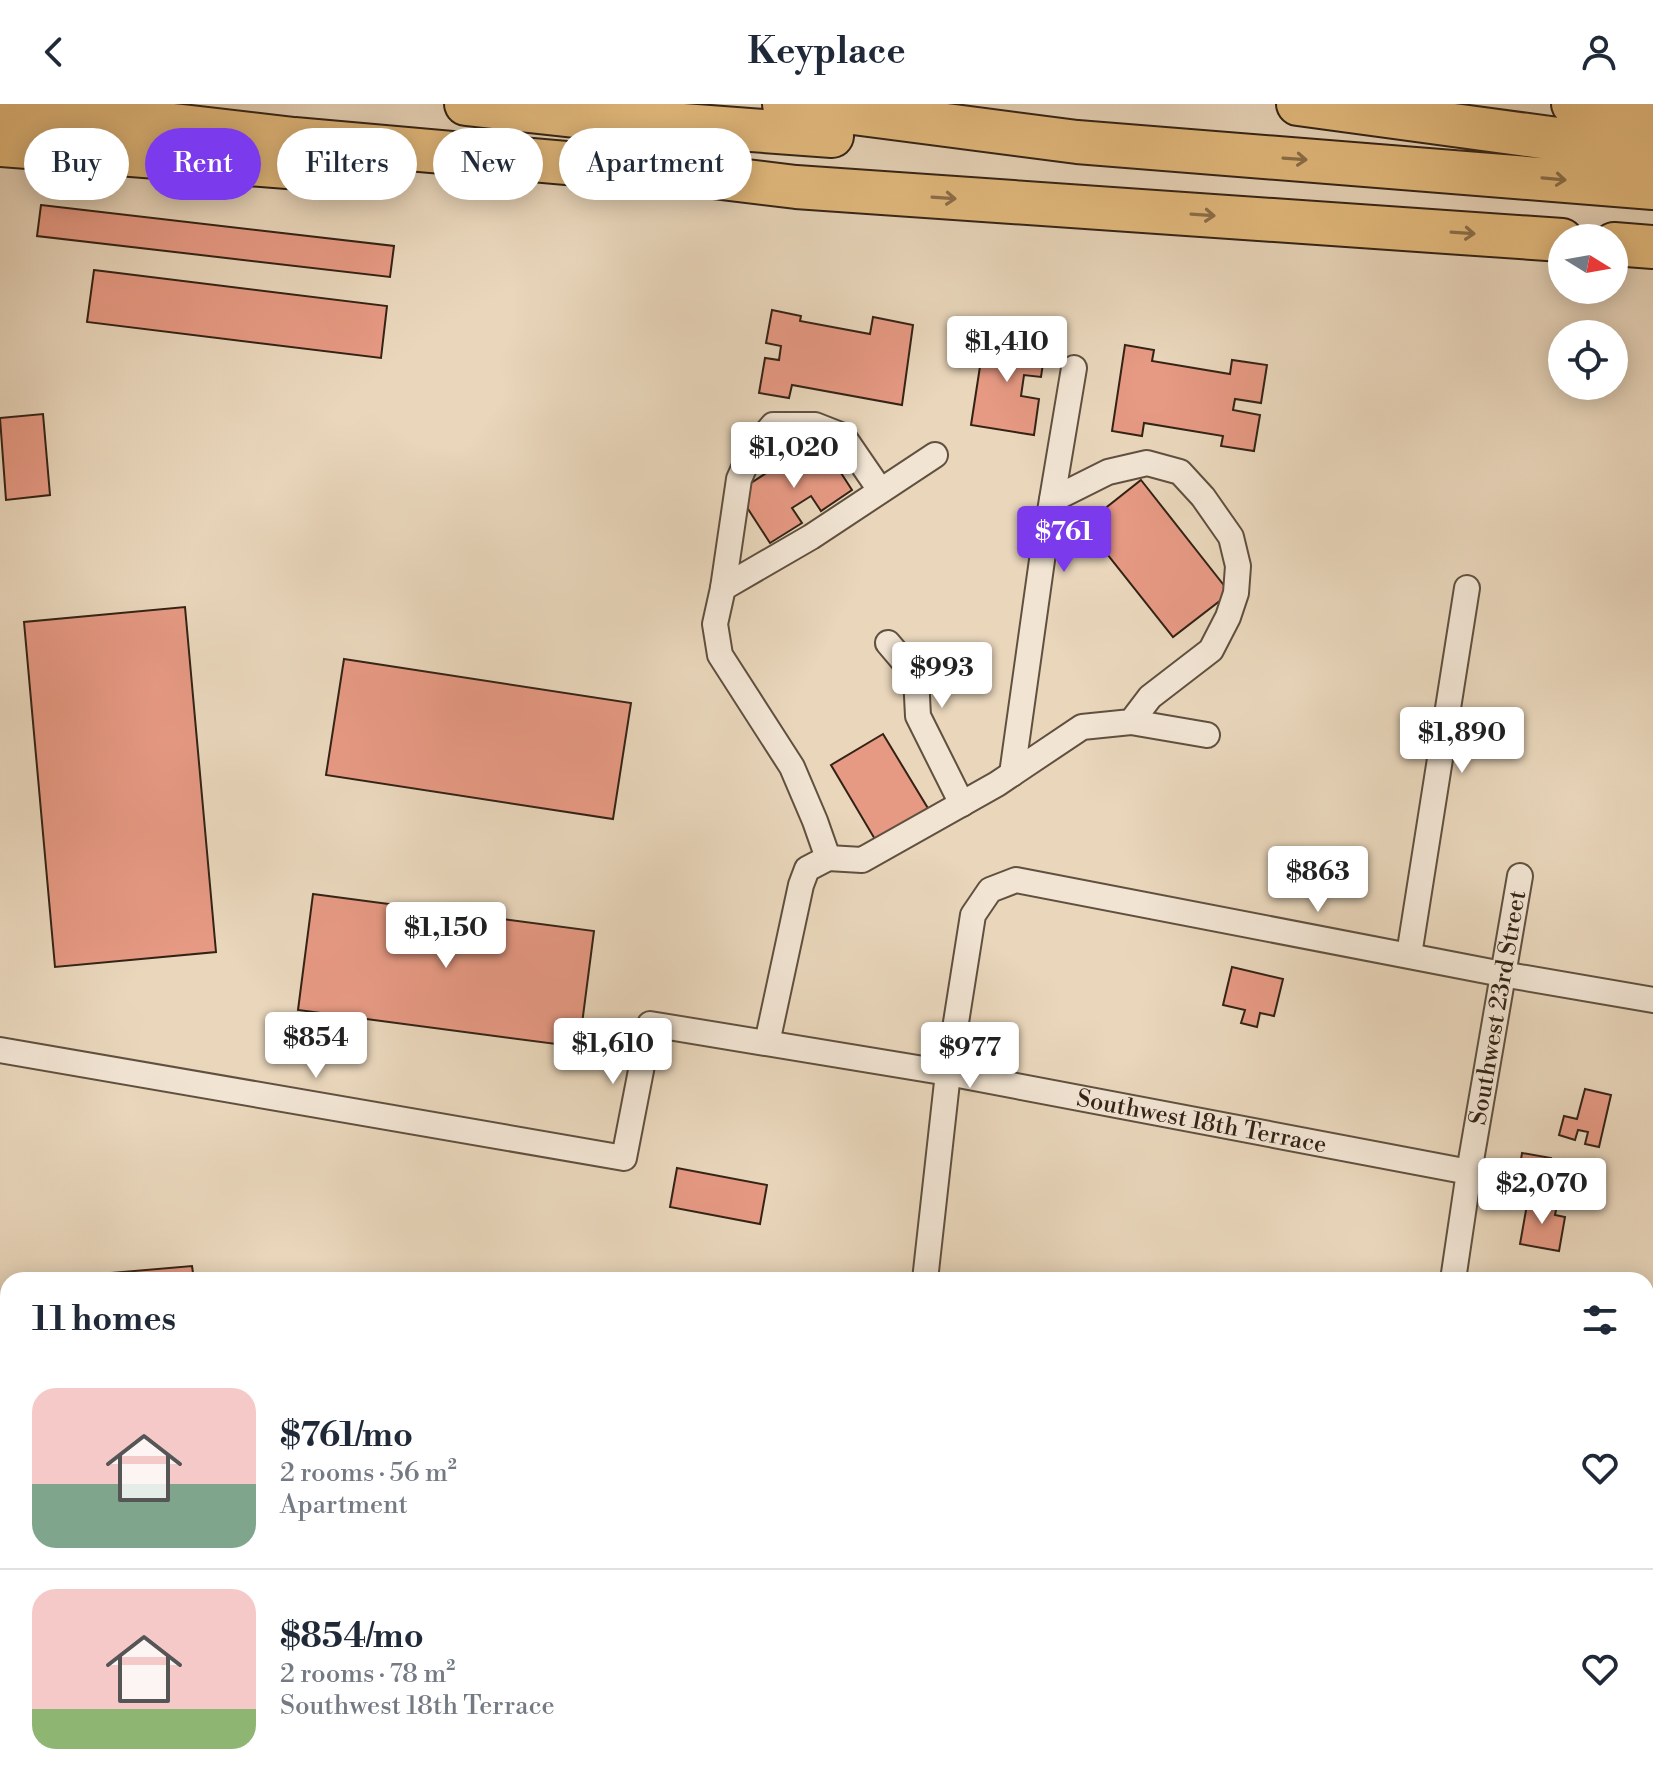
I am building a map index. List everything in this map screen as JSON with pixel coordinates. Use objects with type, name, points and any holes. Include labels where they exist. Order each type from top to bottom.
[{"type":"highway","points":[[466,104],[602,119],[833,137],[1077,142]]},
{"type":"highway","points":[[784,104],[1077,142],[1653,188]]},
{"type":"highway","points":[[1298,104],[1653,152]]},
{"type":"highway","points":[[1573,104],[1653,113]]},
{"type":"highway","points":[[0,105],[294,139],[680,173],[796,187],[1548,239]]},
{"type":"highway","points":[[0,145],[380,175],[534,183],[680,197],[796,187]]},
{"type":"highway","points":[[1628,245],[1653,247]]},
{"type":"street","points":[[1012,774],[1074,368]]},
{"type":"street","points":[[828,858],[792,767],[720,655],[715,624],[739,479],[752,450],[773,425],[815,425],[843,436],[880,490]]},
{"type":"street","points":[[723,588],[811,537],[935,455]]},
{"type":"street","points":[[1052,500],[1108,472],[1147,463],[1180,472],[1203,497],[1231,537],[1238,566],[1236,593],[1211,650],[1150,697],[1131,722]]},
{"type":"street","points":[[1409,955],[1467,588]]},
{"type":"street","points":[[888,643],[916,676],[918,716],[962,804]]},
{"type":"street","points":[[767,1043],[807,869],[828,858],[862,860],[1012,774],[1082,727],[1131,722],[1207,735]]},
{"type":"street","name":"Southwest 23rd Street","points":[[1454,1272],[1520,876]]},
{"type":"street","points":[[926,1272],[948,1073],[973,915],[990,890],[1016,880],[1502,974],[1653,1000]]},
{"type":"street","name":"Southwest 18th Terrace","points":[[0,1050],[624,1158],[650,1024],[948,1073],[1469,1172]]},
{"type":"building","points":[[41,205],[394,246],[390,277],[37,236]]},
{"type":"building","points":[[94,270],[387,306],[381,358],[87,322]]},
{"type":"building","points":[[772,310],[801,316],[800,321],[870,334],[873,317],[913,325],[902,405],[792,385],[789,398],[759,393],[765,358],[779,360],[781,346],[766,343]]},
{"type":"building","points":[[985,334],[1046,343],[1041,377],[1024,375],[1021,396],[1039,399],[1034,435],[971,425]]},
{"type":"building","points":[[1125,345],[1154,350],[1152,361],[1230,374],[1232,360],[1267,365],[1261,403],[1235,399],[1233,410],[1260,415],[1254,451],[1221,446],[1223,436],[1144,423],[1142,436],[1112,431]]},
{"type":"building","points":[[43,414],[50,495],[6,500],[0,418]]},
{"type":"building","points":[[819,439],[852,490],[821,511],[811,496],[792,508],[802,523],[770,543],[737,492]]},
{"type":"building","points":[[1141,480],[1230,593],[1173,637],[1103,549],[1098,553],[1079,529]]},
{"type":"building","points":[[185,607],[216,952],[55,967],[24,622]]},
{"type":"building","points":[[344,659],[631,703],[613,819],[326,775]]},
{"type":"building","points":[[883,734],[929,810],[876,841],[831,765]]},
{"type":"building","points":[[313,894],[594,931],[579,1047],[298,1010]]},
{"type":"building","points":[[1232,967],[1283,979],[1274,1016],[1260,1013],[1257,1027],[1241,1023],[1245,1010],[1223,1005]]},
{"type":"building","points":[[1585,1089],[1611,1095],[1599,1147],[1585,1144],[1588,1132],[1578,1130],[1575,1140],[1559,1135],[1564,1116],[1577,1119]]},
{"type":"building","points":[[1522,1153],[1551,1158],[1546,1191],[1517,1186]]},
{"type":"building","points":[[677,1168],[767,1185],[760,1224],[670,1207]]},
{"type":"building","points":[[1528,1199],[1557,1205],[1555,1215],[1565,1217],[1559,1251],[1520,1244]]},
{"type":"building","points":[[192,1266],[193,1272],[123,1272]]}]
